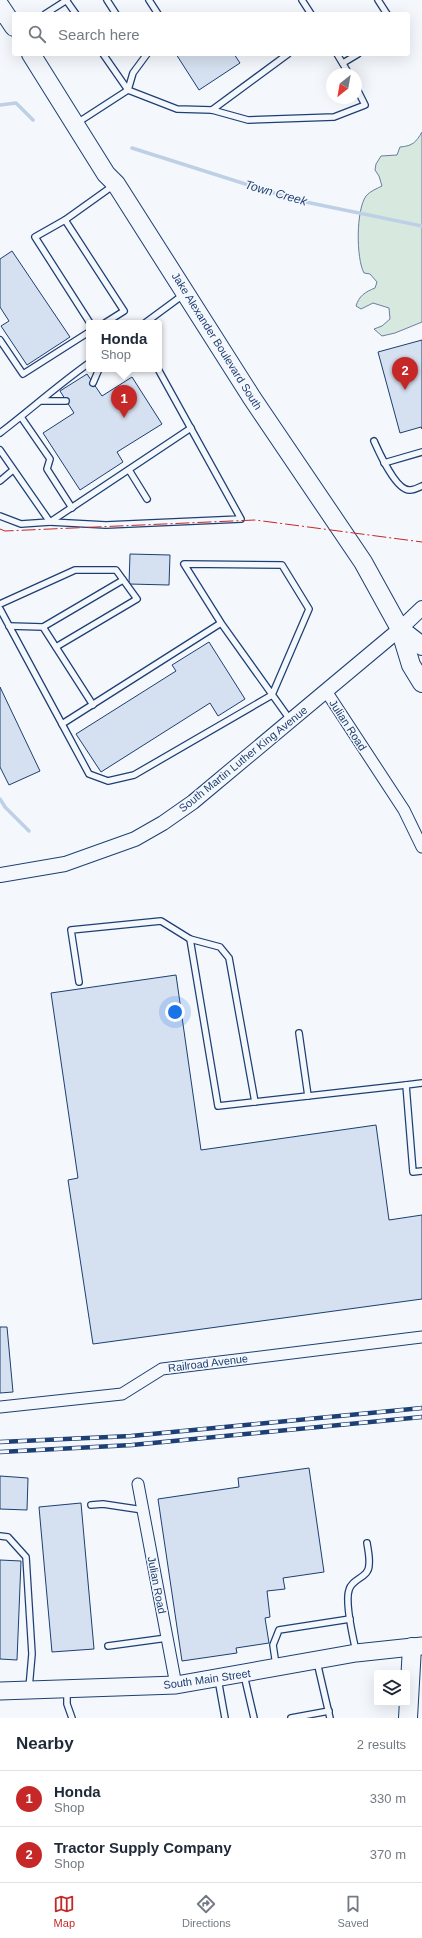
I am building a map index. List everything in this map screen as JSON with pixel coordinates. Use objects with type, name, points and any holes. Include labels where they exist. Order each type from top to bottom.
[{"type":"highway","points":[[0,6],[12,24]]},
{"type":"highway","name":"Jake Alexander Boulevard South","points":[[32,56],[106,174],[116,184],[274,430],[363,562],[400,630],[411,665],[422,683]]},
{"type":"highway","name":"Jake Alexander Boulevard South","points":[[400,630],[422,646]]},
{"type":"highway","points":[[419,1645],[422,1662]]},
{"type":"highway","points":[[408,1718],[419,1645]]},
{"type":"main road","name":"South Main Street","points":[[0,1690],[176,1686],[356,1654],[419,1645]]},
{"type":"street","name":"Julian Road","points":[[422,608],[400,630],[326,691],[404,810],[422,847]]},
{"type":"street","name":"South Martin Luther King Avenue","points":[[0,875],[65,864],[134,839],[163,823],[193,802],[326,691]]},
{"type":"street","name":"Railroad Avenue","points":[[0,1407],[122,1394],[162,1369],[422,1337]]},
{"type":"street","name":"Julian Road","points":[[138,1484],[176,1686]]},
{"type":"lane","points":[[48,12],[67,0],[75,12]]},
{"type":"lane","points":[[107,0],[115,12]]},
{"type":"lane","points":[[149,0],[157,12]]},
{"type":"lane","points":[[302,0],[310,12]]},
{"type":"lane","points":[[378,0],[386,12]]},
{"type":"lane","points":[[104,56],[128,90],[177,109],[212,110],[248,120],[334,117],[365,104],[362,98]]},
{"type":"lane","points":[[75,124],[128,90],[133,73],[144,56]]},
{"type":"lane","points":[[212,110],[285,56]]},
{"type":"lane","points":[[338,56],[346,68]]},
{"type":"lane","points":[[343,63],[355,56]]},
{"type":"lane","points":[[88,320],[35,238],[65,220],[116,184]]},
{"type":"lane","points":[[65,220],[124,311],[110,320]]},
{"type":"lane","points":[[148,320],[185,293]]},
{"type":"lane","points":[[0,340],[23,374],[86,334]]},
{"type":"lane","points":[[0,433],[42,400],[52,390],[86,365]]},
{"type":"lane","points":[[93,383],[98,372]]},
{"type":"lane","points":[[0,516],[21,524],[50,522],[106,525],[241,519],[160,372]]},
{"type":"lane","points":[[42,400],[66,401]]},
{"type":"lane","points":[[20,417],[50,459],[47,470],[72,508]]},
{"type":"lane","points":[[50,522],[191,428]]},
{"type":"lane","points":[[374,441],[384,463],[403,489],[410,490],[422,486]]},
{"type":"lane","points":[[0,450],[50,522]]},
{"type":"lane","points":[[384,463],[422,452]]},
{"type":"lane","points":[[0,481],[13,470]]},
{"type":"lane","points":[[129,470],[147,499]]},
{"type":"lane","points":[[0,609],[89,774],[108,781],[134,776],[272,695],[309,609],[282,565],[184,564],[221,623],[272,695],[291,721]]},
{"type":"lane","points":[[0,604],[75,570],[116,570],[137,599],[56,647]]},
{"type":"lane","points":[[9,626],[43,627],[123,580]]},
{"type":"lane","points":[[62,724],[221,623]]},
{"type":"lane","points":[[43,627],[93,705]]},
{"type":"lane","points":[[79,982],[71,930],[161,921],[190,939],[220,947],[229,958],[254,1102]]},
{"type":"lane","points":[[190,939],[218,1106],[422,1084]]},
{"type":"lane","points":[[299,1033],[308,1096]]},
{"type":"lane","points":[[406,1085],[413,1172],[422,1171]]},
{"type":"lane","points":[[91,1505],[103,1504],[143,1510]]},
{"type":"lane","points":[[0,1536],[8,1537],[26,1557],[32,1654],[28,1690]]},
{"type":"lane","points":[[356,1654],[350,1619],[348,1590],[354,1582],[365,1576],[369,1566],[367,1543]]},
{"type":"lane","points":[[276,1668],[273,1645],[279,1630],[350,1619]]},
{"type":"lane","points":[[108,1646],[167,1638]]},
{"type":"lane","points":[[317,1661],[330,1718]]},
{"type":"lane","points":[[244,1674],[254,1718]]},
{"type":"lane","points":[[218,1678],[225,1718]]},
{"type":"lane","points":[[67,1688],[67,1704],[72,1718]]},
{"type":"lane","points":[[291,1718],[329,1711]]},
{"type":"shaded area","points":[[422,132],[422,322],[395,333],[382,336],[374,329],[382,326],[390,319],[389,308],[373,303],[361,309],[356,306],[363,295],[375,288],[377,282],[370,274],[364,273],[361,266],[358,246],[360,212],[366,196],[382,186],[379,176],[375,170],[376,164],[381,156],[397,155],[400,147],[408,146],[414,143]]},
{"type":"building","points":[[177,56],[235,56],[240,63],[199,90]]},
{"type":"building","points":[[12,251],[70,337],[27,365],[1,326],[9,321],[0,307],[0,259]]},
{"type":"building","points":[[422,340],[422,429],[421,427],[400,433],[378,352]]},
{"type":"building","points":[[87,374],[102,396],[132,377],[162,424],[117,452],[123,462],[80,490],[43,433],[74,413],[60,391]]},
{"type":"building","points":[[130,554],[170,555],[169,585],[129,584]]},
{"type":"building","points":[[209,642],[245,699],[218,716],[210,703],[101,772],[76,734],[176,671],[172,665]]},
{"type":"building","points":[[0,687],[40,771],[9,785],[0,767]]},
{"type":"building","points":[[176,975],[201,1150],[376,1125],[389,1220],[422,1215],[422,1299],[93,1344],[68,1180],[78,1178],[51,993]]},
{"type":"building","points":[[0,1327],[7,1327],[13,1392],[0,1393]]},
{"type":"building","points":[[309,1468],[324,1572],[283,1578],[285,1589],[267,1591],[270,1617],[265,1618],[269,1643],[236,1648],[237,1653],[182,1661],[158,1499],[239,1487],[238,1478]]},
{"type":"building","points":[[0,1476],[28,1478],[27,1510],[0,1509]]},
{"type":"building","points":[[81,1503],[94,1649],[52,1652],[39,1507]]},
{"type":"building","points":[[0,1560],[21,1561],[17,1660],[0,1659]]},
{"type":"waterway","name":"Town Creek","points":[[0,105],[16,103],[33,120]]},
{"type":"waterway","name":"Town Creek","points":[[132,148],[296,200],[422,226]]},
{"type":"waterway","points":[[0,799],[5,807],[29,831]]},
{"type":"railway","points":[[0,1442],[131,1436],[422,1408]]},
{"type":"railway","points":[[0,1452],[132,1445],[422,1417]]},
{"type":"power","points":[[0,529],[5,531],[255,520],[422,542]]},
{"type":"place","name":"Tractor Supply Company","points":[[405,390]]},
{"type":"place","name":"Honda","points":[[124,418]]}]
